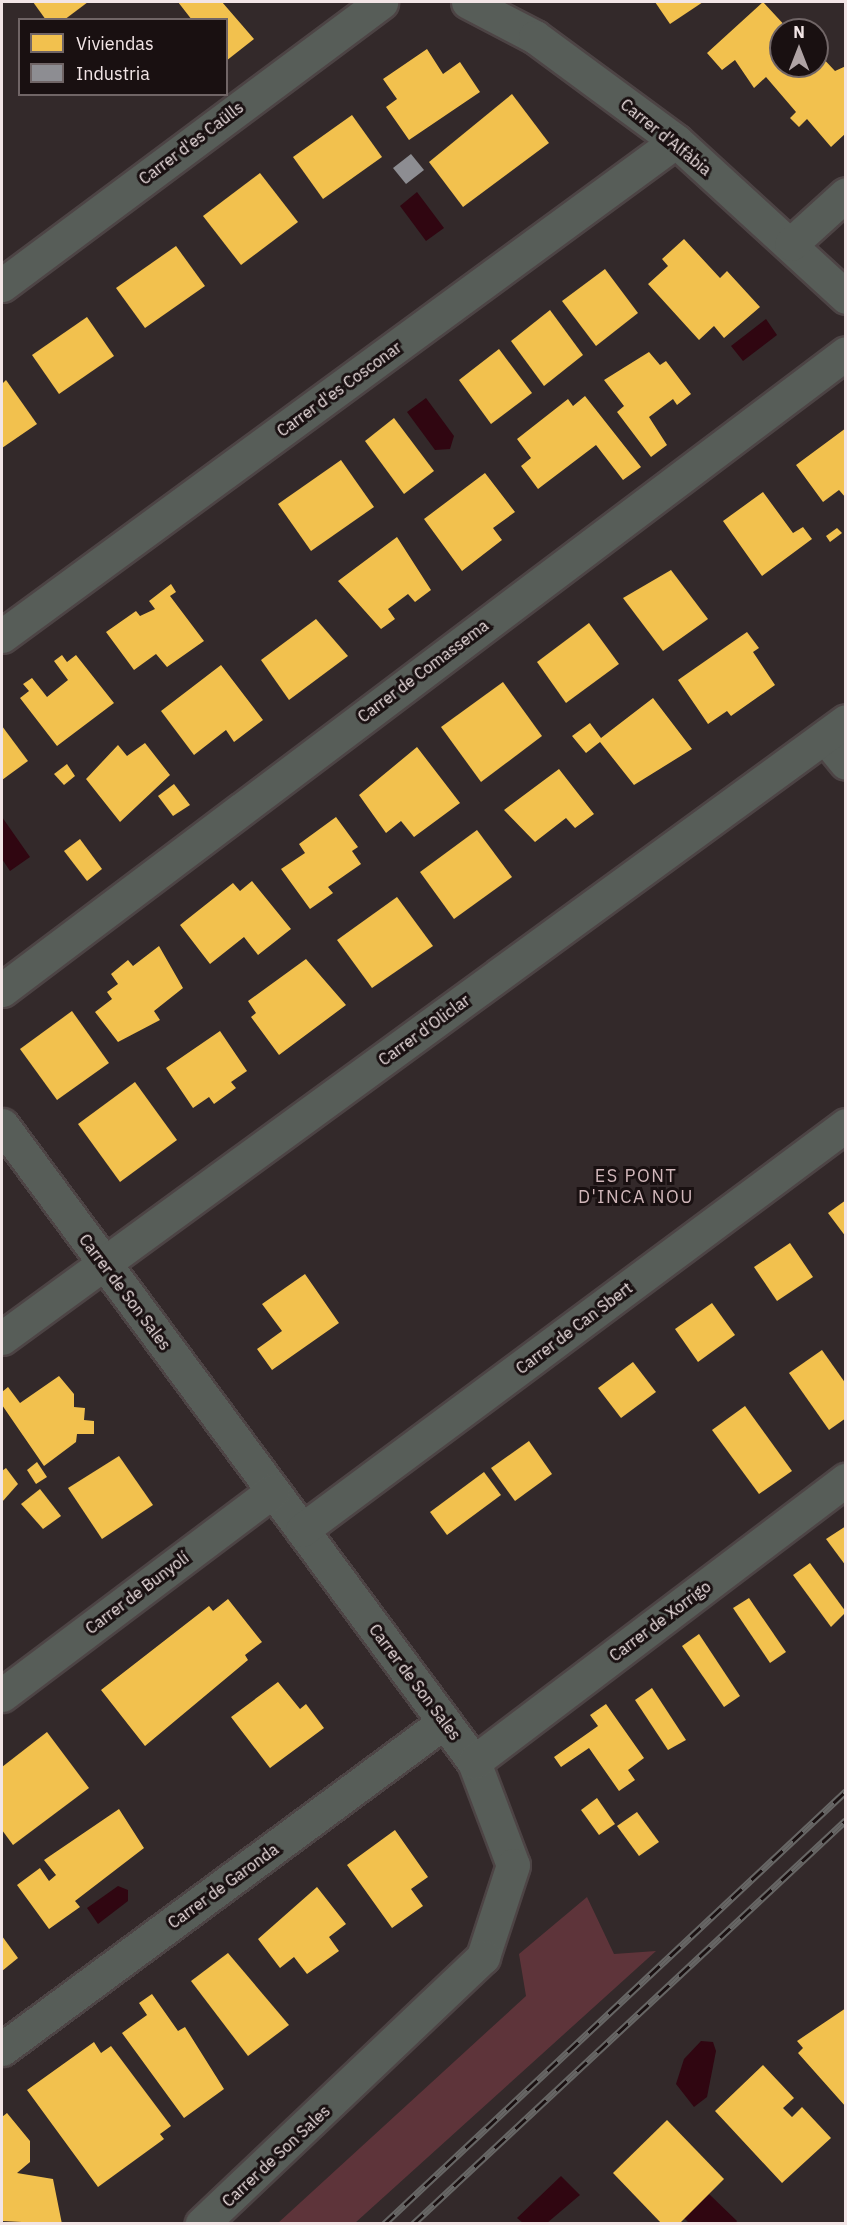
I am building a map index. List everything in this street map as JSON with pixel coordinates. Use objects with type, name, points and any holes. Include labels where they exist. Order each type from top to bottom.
[{"type":"street","name":"Carrer d'es Caülls","points":[[2,285],[381,2]]},
{"type":"street","name":"Carrer d'Alfàbia","points":[[468,2],[536,36],[676,141],[791,244],[846,297]]},
{"type":"street","name":"Carrer d'es Cosconar","points":[[2,636],[676,141]]},
{"type":"street","points":[[791,244],[846,194]]},
{"type":"street","name":"Carrer de Comassema","points":[[2,990],[846,353]]},
{"type":"street","points":[[835,729],[846,763]]},
{"type":"street","name":"Carrer d'Oliclar","points":[[2,1338],[835,729]]},
{"type":"street","name":"Carrer de Son Sales","points":[[2,1125],[474,1762],[513,1865],[483,1957],[202,2223]]},
{"type":"street","name":"Carrer de Can Sbert","points":[[302,1530],[846,1125]]},
{"type":"street","name":"Carrer de Xorrigo","points":[[474,1762],[846,1480]]},
{"type":"street","name":"Carrer de Bunyolí","points":[[2,1695],[273,1491]]},
{"type":"street","name":"Carrer de Garonda","points":[[2,2049],[444,1722]]},
{"type":"shaded area","points":[[417,192],[444,228],[426,241],[400,206]]},
{"type":"shaded area","points":[[766,319],[777,335],[743,361],[731,346]]},
{"type":"shaded area","points":[[426,398],[454,436],[450,449],[435,450],[407,412]]},
{"type":"shaded area","points":[[2,817],[30,857],[10,871],[2,859]]},
{"type":"shaded area","points":[[118,1886],[128,1890],[128,1901],[98,1924],[87,1908]]},
{"type":"shaded area","points":[[587,1897],[614,1954],[656,1951],[355,2223],[278,2223],[526,1996],[519,1954]]},
{"type":"shaded area","points":[[701,2041],[713,2042],[716,2051],[707,2097],[694,2107],[676,2084],[684,2059]]},
{"type":"shaded area","points":[[561,2176],[580,2195],[547,2223],[523,2223],[517,2218]]},
{"type":"shaded area","points":[[709,2194],[737,2221],[735,2224],[689,2223],[684,2218]]},
{"type":"building: Viviendas","points":[[33,2],[88,2],[67,18],[45,18]]},
{"type":"building: Viviendas","points":[[178,2],[222,2],[254,39],[228,59],[228,18],[190,18]]},
{"type":"building: Viviendas","points":[[655,2],[703,2],[670,24]]},
{"type":"building: Viviendas","points":[[763,2],[778,18],[769,18],[769,78],[829,78],[829,65],[835,71],[846,66],[846,133],[831,147],[807,119],[799,127],[790,118],[796,112],[766,77],[754,88],[735,60],[722,70],[707,53]]},
{"type":"building: Viviendas","points":[[427,49],[443,74],[460,62],[480,92],[409,140],[386,107],[397,99],[383,79]]},
{"type":"building: Viviendas","points":[[512,94],[549,143],[463,207],[429,162]]},
{"type":"building: Viviendas","points":[[352,115],[382,157],[323,199],[293,157]]},
{"type":"building: Viviendas","points":[[260,173],[298,222],[241,265],[203,216]]},
{"type":"building: Viviendas","points":[[684,239],[720,278],[727,271],[760,307],[724,338],[714,326],[699,340],[648,284],[668,266],[662,259]]},
{"type":"building: Viviendas","points":[[176,246],[205,286],[145,328],[116,288]]},
{"type":"building: Viviendas","points":[[605,269],[638,313],[596,346],[562,301]]},
{"type":"building: Viviendas","points":[[550,310],[583,355],[544,386],[511,341]]},
{"type":"building: Viviendas","points":[[87,317],[114,356],[59,394],[32,355]]},
{"type":"building: Viviendas","points":[[499,349],[532,393],[491,424],[459,380]]},
{"type":"building: Viviendas","points":[[649,352],[660,365],[666,361],[691,394],[677,405],[673,399],[649,417],[667,445],[651,457],[617,412],[624,406],[604,380]]},
{"type":"building: Viviendas","points":[[6,380],[37,424],[2,448],[2,384]]},
{"type":"building: Viviendas","points":[[585,396],[641,467],[623,480],[596,445],[538,489],[521,466],[531,458],[517,439],[568,399],[573,406]]},
{"type":"building: Viviendas","points":[[394,418],[434,471],[404,494],[365,441]]},
{"type":"building: Viviendas","points":[[846,428],[846,498],[839,490],[823,502],[796,465]]},
{"type":"building: Viviendas","points":[[341,460],[374,507],[311,551],[278,504]]},
{"type":"building: Viviendas","points":[[485,473],[515,512],[493,528],[502,540],[462,571],[424,519]]},
{"type":"building: Viviendas","points":[[763,492],[793,533],[803,527],[812,539],[762,576],[723,521]]},
{"type":"building: Viviendas","points":[[837,528],[842,533],[830,542],[826,536]]},
{"type":"building: Viviendas","points":[[397,537],[431,590],[415,602],[408,594],[388,609],[395,619],[381,629],[338,581]]},
{"type":"building: Viviendas","points":[[671,570],[708,619],[663,651],[623,598]]},
{"type":"building: Viviendas","points":[[171,584],[176,592],[170,596],[204,641],[167,667],[156,654],[134,670],[106,632],[136,611],[140,616],[155,609],[149,601]]},
{"type":"building: Viviendas","points":[[316,619],[348,656],[289,700],[261,660]]},
{"type":"building: Viviendas","points":[[589,623],[619,664],[566,703],[537,662]]},
{"type":"building: Viviendas","points":[[747,632],[759,648],[753,652],[775,685],[731,716],[727,711],[708,724],[678,680]]},
{"type":"building: Viviendas","points":[[62,655],[67,662],[76,655],[114,703],[57,746],[20,698],[29,691],[23,684],[32,678],[47,697],[68,680],[54,661]]},
{"type":"building: Viviendas","points":[[221,665],[263,720],[234,742],[226,730],[194,755],[161,711]]},
{"type":"building: Viviendas","points":[[503,682],[542,736],[481,782],[441,727]]},
{"type":"building: Viviendas","points":[[653,698],[692,749],[634,785],[600,742],[586,753],[572,736],[590,723],[601,738]]},
{"type":"building: Viviendas","points":[[2,726],[28,761],[2,780]]},
{"type":"building: Viviendas","points":[[145,743],[170,775],[120,822],[86,779],[118,745],[127,756]]},
{"type":"building: Viviendas","points":[[417,747],[460,803],[414,837],[401,821],[386,833],[359,795]]},
{"type":"building: Viviendas","points":[[67,764],[75,776],[64,785],[54,774]]},
{"type":"building: Viviendas","points":[[559,769],[594,814],[575,828],[566,818],[535,842],[504,810]]},
{"type":"building: Viviendas","points":[[174,784],[190,805],[173,816],[158,796]]},
{"type":"building: Viviendas","points":[[336,817],[358,847],[352,851],[361,864],[328,887],[333,893],[310,909],[281,869],[305,853],[299,844]]},
{"type":"building: Viviendas","points":[[477,830],[512,877],[454,919],[420,872]]},
{"type":"building: Viviendas","points":[[80,839],[102,869],[87,881],[64,851]]},
{"type":"building: Viviendas","points":[[252,881],[291,929],[258,955],[244,937],[210,964],[180,925],[233,883],[240,891]]},
{"type":"building: Viviendas","points":[[397,897],[433,946],[372,988],[337,940]]},
{"type":"building: Viviendas","points":[[159,946],[183,988],[154,1011],[160,1020],[118,1042],[95,1012],[112,999],[107,992],[118,984],[111,974],[128,960],[133,966]]},
{"type":"building: Viviendas","points":[[306,959],[346,1005],[279,1055],[251,1017],[256,1013],[248,1001]]},
{"type":"building: Viviendas","points":[[72,1011],[109,1063],[57,1100],[20,1049]]},
{"type":"building: Viviendas","points":[[220,1031],[247,1071],[231,1082],[236,1088],[214,1104],[209,1097],[193,1108],[166,1068]]},
{"type":"building: Viviendas","points":[[135,1082],[177,1140],[120,1182],[78,1124]]},
{"type":"building: Viviendas","points":[[846,1200],[846,1237],[828,1213]]},
{"type":"building: Viviendas","points":[[790,1243],[813,1277],[777,1301],[754,1267]]},
{"type":"building: Viviendas","points":[[305,1274],[339,1323],[272,1370],[257,1349],[282,1331],[262,1304]]},
{"type":"building: Viviendas","points":[[712,1303],[735,1335],[698,1362],[675,1329]]},
{"type":"building: Viviendas","points":[[822,1350],[846,1384],[846,1418],[829,1430],[789,1373]]},
{"type":"building: Viviendas","points":[[633,1362],[656,1392],[621,1418],[598,1388]]},
{"type":"building: Viviendas","points":[[59,1376],[74,1394],[74,1407],[85,1408],[84,1420],[94,1421],[94,1434],[77,1434],[76,1442],[44,1466],[2,1405],[2,1392],[8,1387],[20,1403]]},
{"type":"building: Viviendas","points":[[745,1406],[792,1471],[759,1494],[712,1430]]},
{"type":"building: Viviendas","points":[[529,1441],[552,1474],[515,1501],[491,1468]]},
{"type":"building: Viviendas","points":[[119,1456],[153,1505],[102,1539],[68,1488]]},
{"type":"building: Viviendas","points":[[37,1462],[47,1477],[36,1484],[27,1470]]},
{"type":"building: Viviendas","points":[[6,1468],[18,1484],[2,1502],[2,1471]]},
{"type":"building: Viviendas","points":[[484,1472],[501,1495],[447,1535],[430,1512]]},
{"type":"building: Viviendas","points":[[40,1489],[61,1516],[43,1529],[21,1504]]},
{"type":"building: Viviendas","points":[[846,1526],[846,1566],[826,1539]]},
{"type":"building: Viviendas","points":[[810,1563],[846,1612],[831,1627],[793,1575]]},
{"type":"building: Viviendas","points":[[749,1598],[786,1652],[770,1663],[733,1608]]},
{"type":"building: Viviendas","points":[[228,1599],[262,1642],[245,1655],[248,1660],[145,1746],[101,1690],[209,1606],[213,1611]]},
{"type":"building: Viviendas","points":[[699,1634],[740,1696],[724,1707],[682,1646]]},
{"type":"building: Viviendas","points":[[278,1682],[300,1709],[306,1704],[324,1728],[270,1768],[231,1717]]},
{"type":"building: Viviendas","points":[[652,1688],[686,1740],[668,1750],[635,1700]]},
{"type":"building: Viviendas","points":[[606,1704],[644,1758],[628,1770],[635,1780],[619,1791],[589,1748],[561,1767],[554,1757],[598,1726],[590,1715]]},
{"type":"building: Viviendas","points":[[47,1732],[89,1788],[13,1845],[2,1830],[2,1767]]},
{"type":"building: Viviendas","points":[[597,1798],[615,1824],[599,1835],[581,1810]]},
{"type":"building: Viviendas","points":[[119,1809],[144,1848],[75,1901],[80,1907],[49,1929],[17,1885],[40,1868],[49,1881],[56,1875],[44,1860]]},
{"type":"building: Viviendas","points":[[637,1812],[659,1842],[639,1856],[617,1826]]},
{"type":"building: Viviendas","points":[[395,1830],[428,1877],[411,1889],[423,1906],[392,1928],[347,1865]]},
{"type":"building: Viviendas","points":[[317,1887],[346,1924],[329,1937],[339,1951],[307,1974],[294,1957],[280,1968],[258,1939]]},
{"type":"building: Viviendas","points":[[2,1936],[18,1958],[2,1971]]},
{"type":"building: Viviendas","points":[[228,1953],[289,2025],[248,2056],[191,1981]]},
{"type":"building: Viviendas","points":[[152,1994],[178,2031],[185,2027],[224,2089],[184,2118],[122,2033],[147,2015],[139,2003]]},
{"type":"building: Viviendas","points":[[846,2008],[846,2107],[798,2053],[803,2048],[797,2041]]},
{"type":"building: Viviendas","points":[[94,2042],[101,2053],[111,2046],[171,2126],[160,2134],[164,2139],[98,2187],[27,2090]]},
{"type":"building: Viviendas","points":[[763,2065],[794,2098],[783,2108],[792,2117],[802,2107],[831,2138],[782,2183],[715,2111]]},
{"type":"building: Viviendas","points":[[7,2113],[30,2141],[30,2162],[17,2173],[53,2179],[62,2224],[2,2221],[2,2117]]},
{"type":"building: Viviendas","points":[[667,2120],[724,2179],[679,2224],[662,2224],[613,2173]]},
{"type":"building: Industria","points":[[411,154],[424,170],[406,184],[393,168]]},
{"type":"railway","points":[[384,2224],[846,1791]]},
{"type":"railway","points":[[413,2224],[846,1820]]},
{"type":"district","name":"ES PONT D'INCA NOU","points":[[636,1187]]}]
